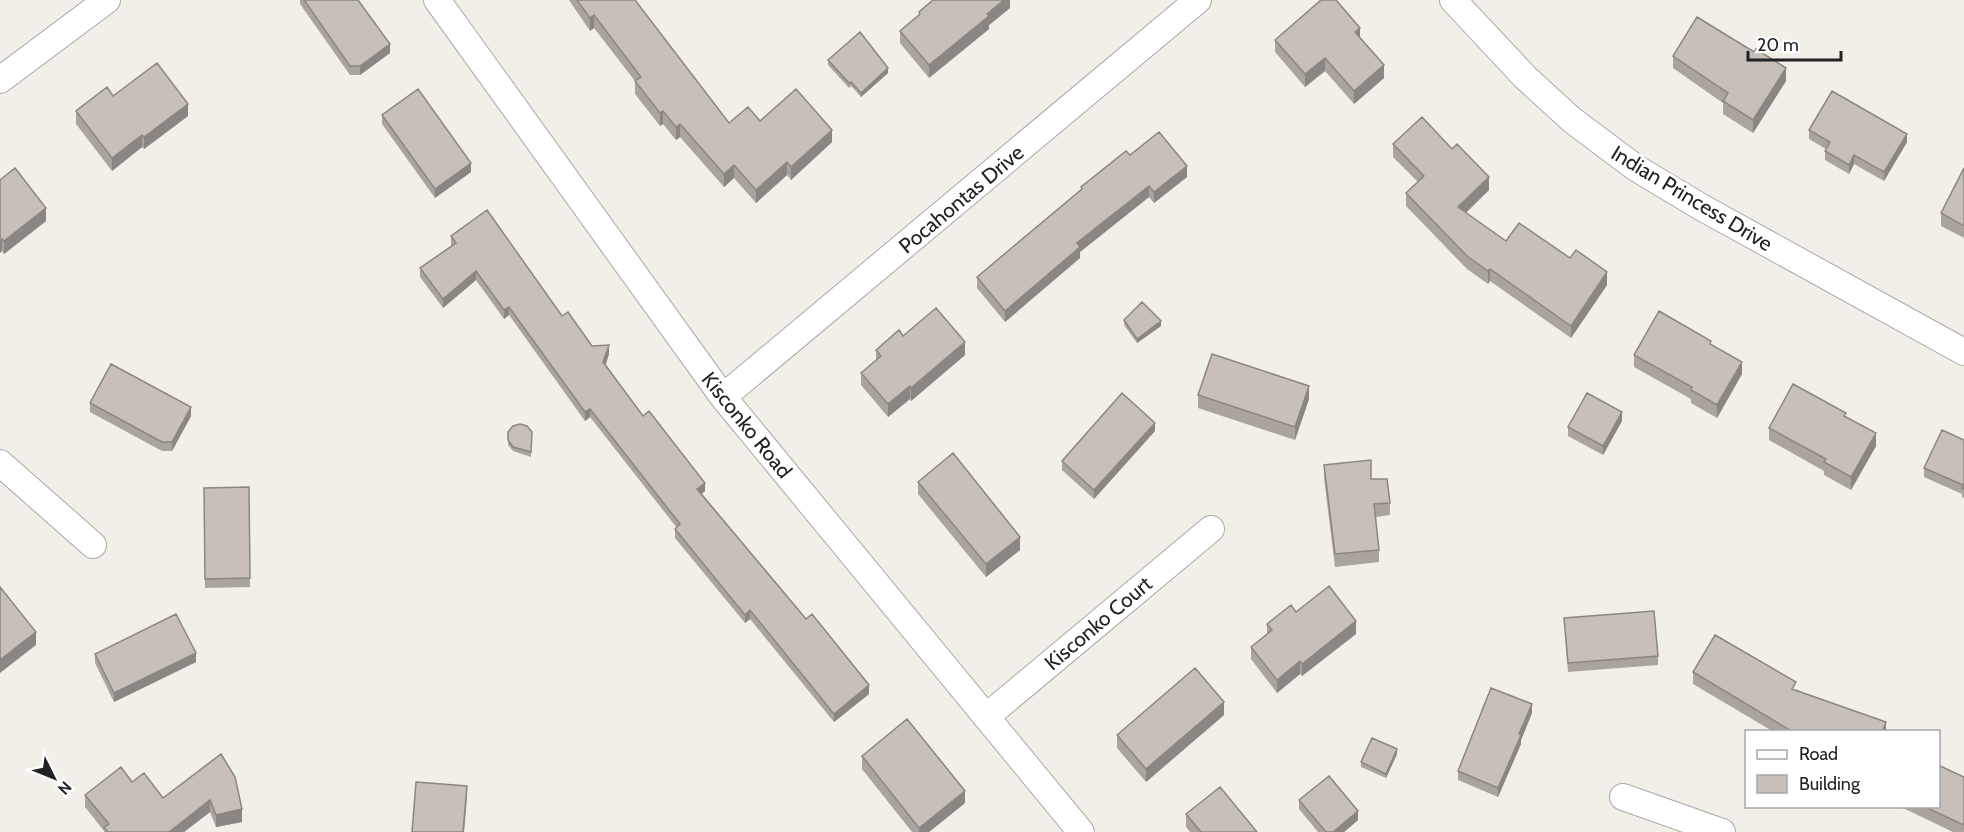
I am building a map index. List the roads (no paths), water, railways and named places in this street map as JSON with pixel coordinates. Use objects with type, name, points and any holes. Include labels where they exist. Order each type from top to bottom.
[{"type":"street","points":[[0,80],[107,0]]},
{"type":"street","name":"Kisconko Road","points":[[437,0],[723,397],[1081,832]]},
{"type":"street","name":"Pocahontas Drive","points":[[723,397],[1198,0]]},
{"type":"street","name":"Indian Princess Drive","points":[[1453,0],[1533,84],[1572,120],[1636,168],[1712,213],[1964,352]]},
{"type":"street","points":[[0,463],[93,545]]},
{"type":"street","name":"Kisconko Court","points":[[986,717],[1211,529]]},
{"type":"street","points":[[1623,797],[1722,832]]}]
